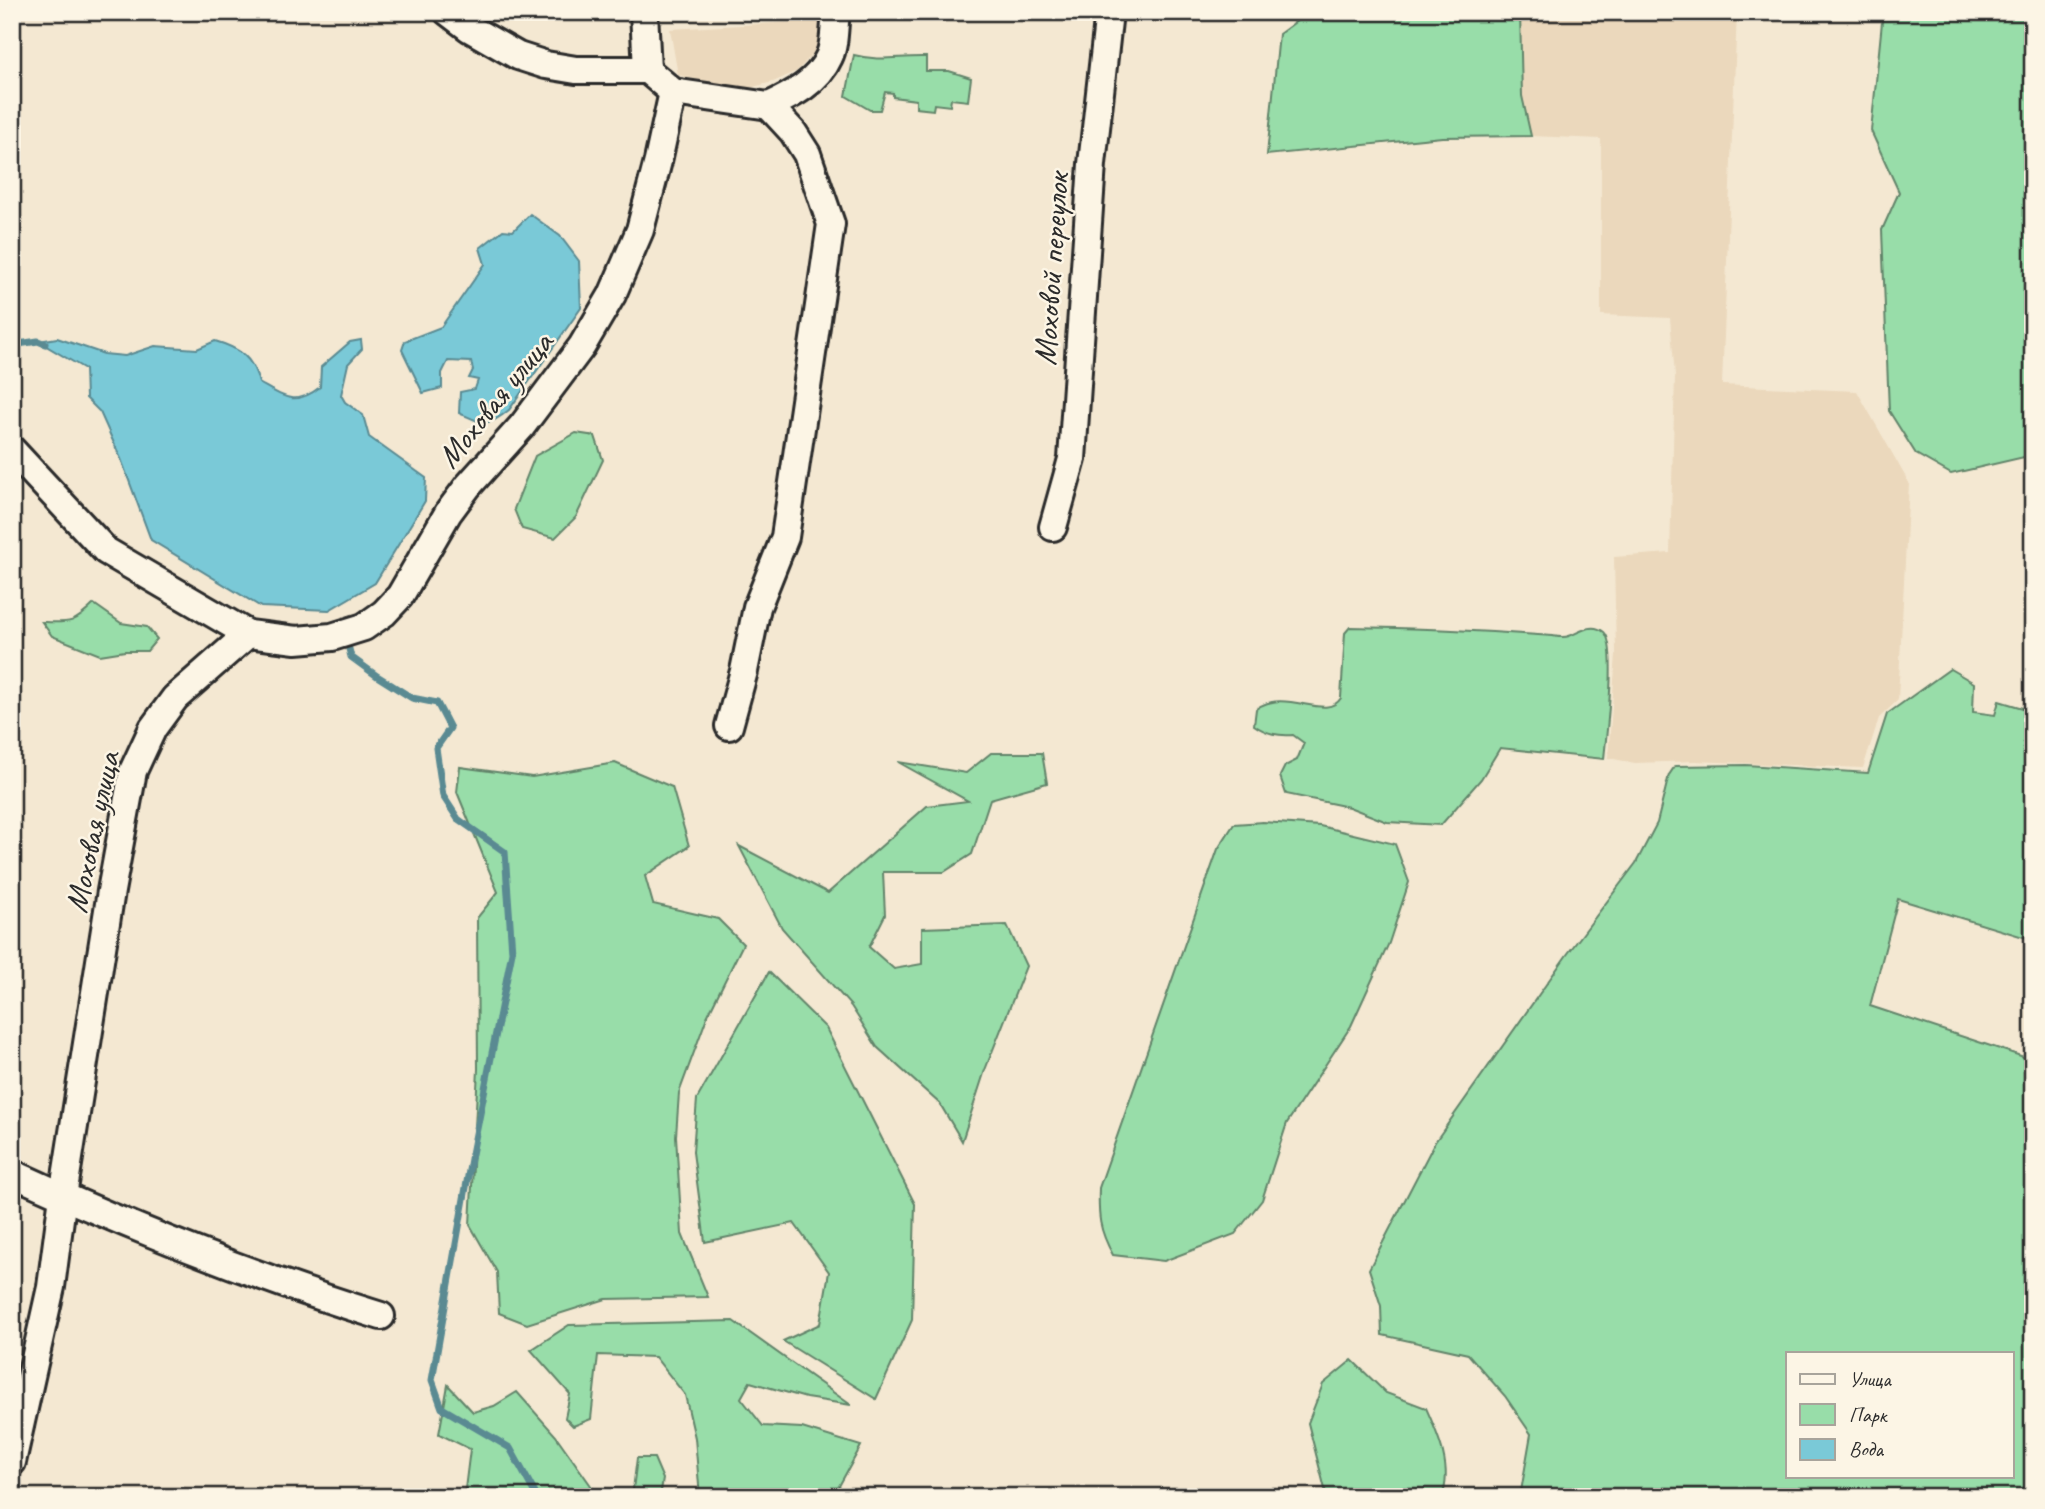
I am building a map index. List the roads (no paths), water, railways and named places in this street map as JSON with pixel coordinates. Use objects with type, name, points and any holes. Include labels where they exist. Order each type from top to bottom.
[{"type":"street","points":[[448,12],[469,28],[518,56],[546,65],[576,70],[647,70],[673,92],[769,106],[811,81],[830,57],[836,12]]},
{"type":"street","points":[[644,12],[647,70]]},
{"type":"street","name":"Моховой переулок","points":[[1052,527],[1072,459],[1092,164],[1109,12]]},
{"type":"street","name":"Моховая улица","points":[[12,1462],[51,1287],[111,891],[133,771],[153,728],[175,698],[248,634],[296,640],[332,638],[364,627],[384,613],[400,596],[448,513],[468,486],[522,426],[582,346],[612,295],[640,230],[659,161],[673,92]]},
{"type":"street","points":[[729,726],[757,607],[785,537],[831,224],[807,154],[793,132],[769,106]]},
{"type":"street","points":[[12,450],[106,551],[248,634]]},
{"type":"street","points":[[12,1173],[292,1288],[381,1316]]},
{"type":"water","points":[[530,214],[560,236],[579,261],[581,308],[509,410],[495,420],[480,422],[459,413],[460,392],[475,389],[478,380],[469,378],[473,370],[471,362],[448,361],[442,373],[442,388],[423,393],[402,350],[405,341],[441,327],[485,264],[480,248],[503,230],[513,231]]},
{"type":"water","points":[[57,338],[104,354],[125,356],[155,346],[197,349],[215,341],[244,355],[253,366],[259,383],[290,398],[303,397],[320,387],[321,367],[350,342],[361,340],[362,349],[348,364],[341,395],[345,402],[363,415],[369,437],[426,478],[425,501],[375,583],[329,610],[261,607],[151,540],[121,459],[100,412],[86,398],[85,369],[38,341]]},
{"type":"waterway","points":[[12,345],[38,341],[45,344]]},
{"type":"waterway","points":[[347,641],[351,657],[377,676],[412,698],[437,703],[450,728],[436,748],[443,796],[458,819],[505,852],[512,952],[471,1159],[432,1380],[442,1408],[510,1448],[537,1497]]}]
